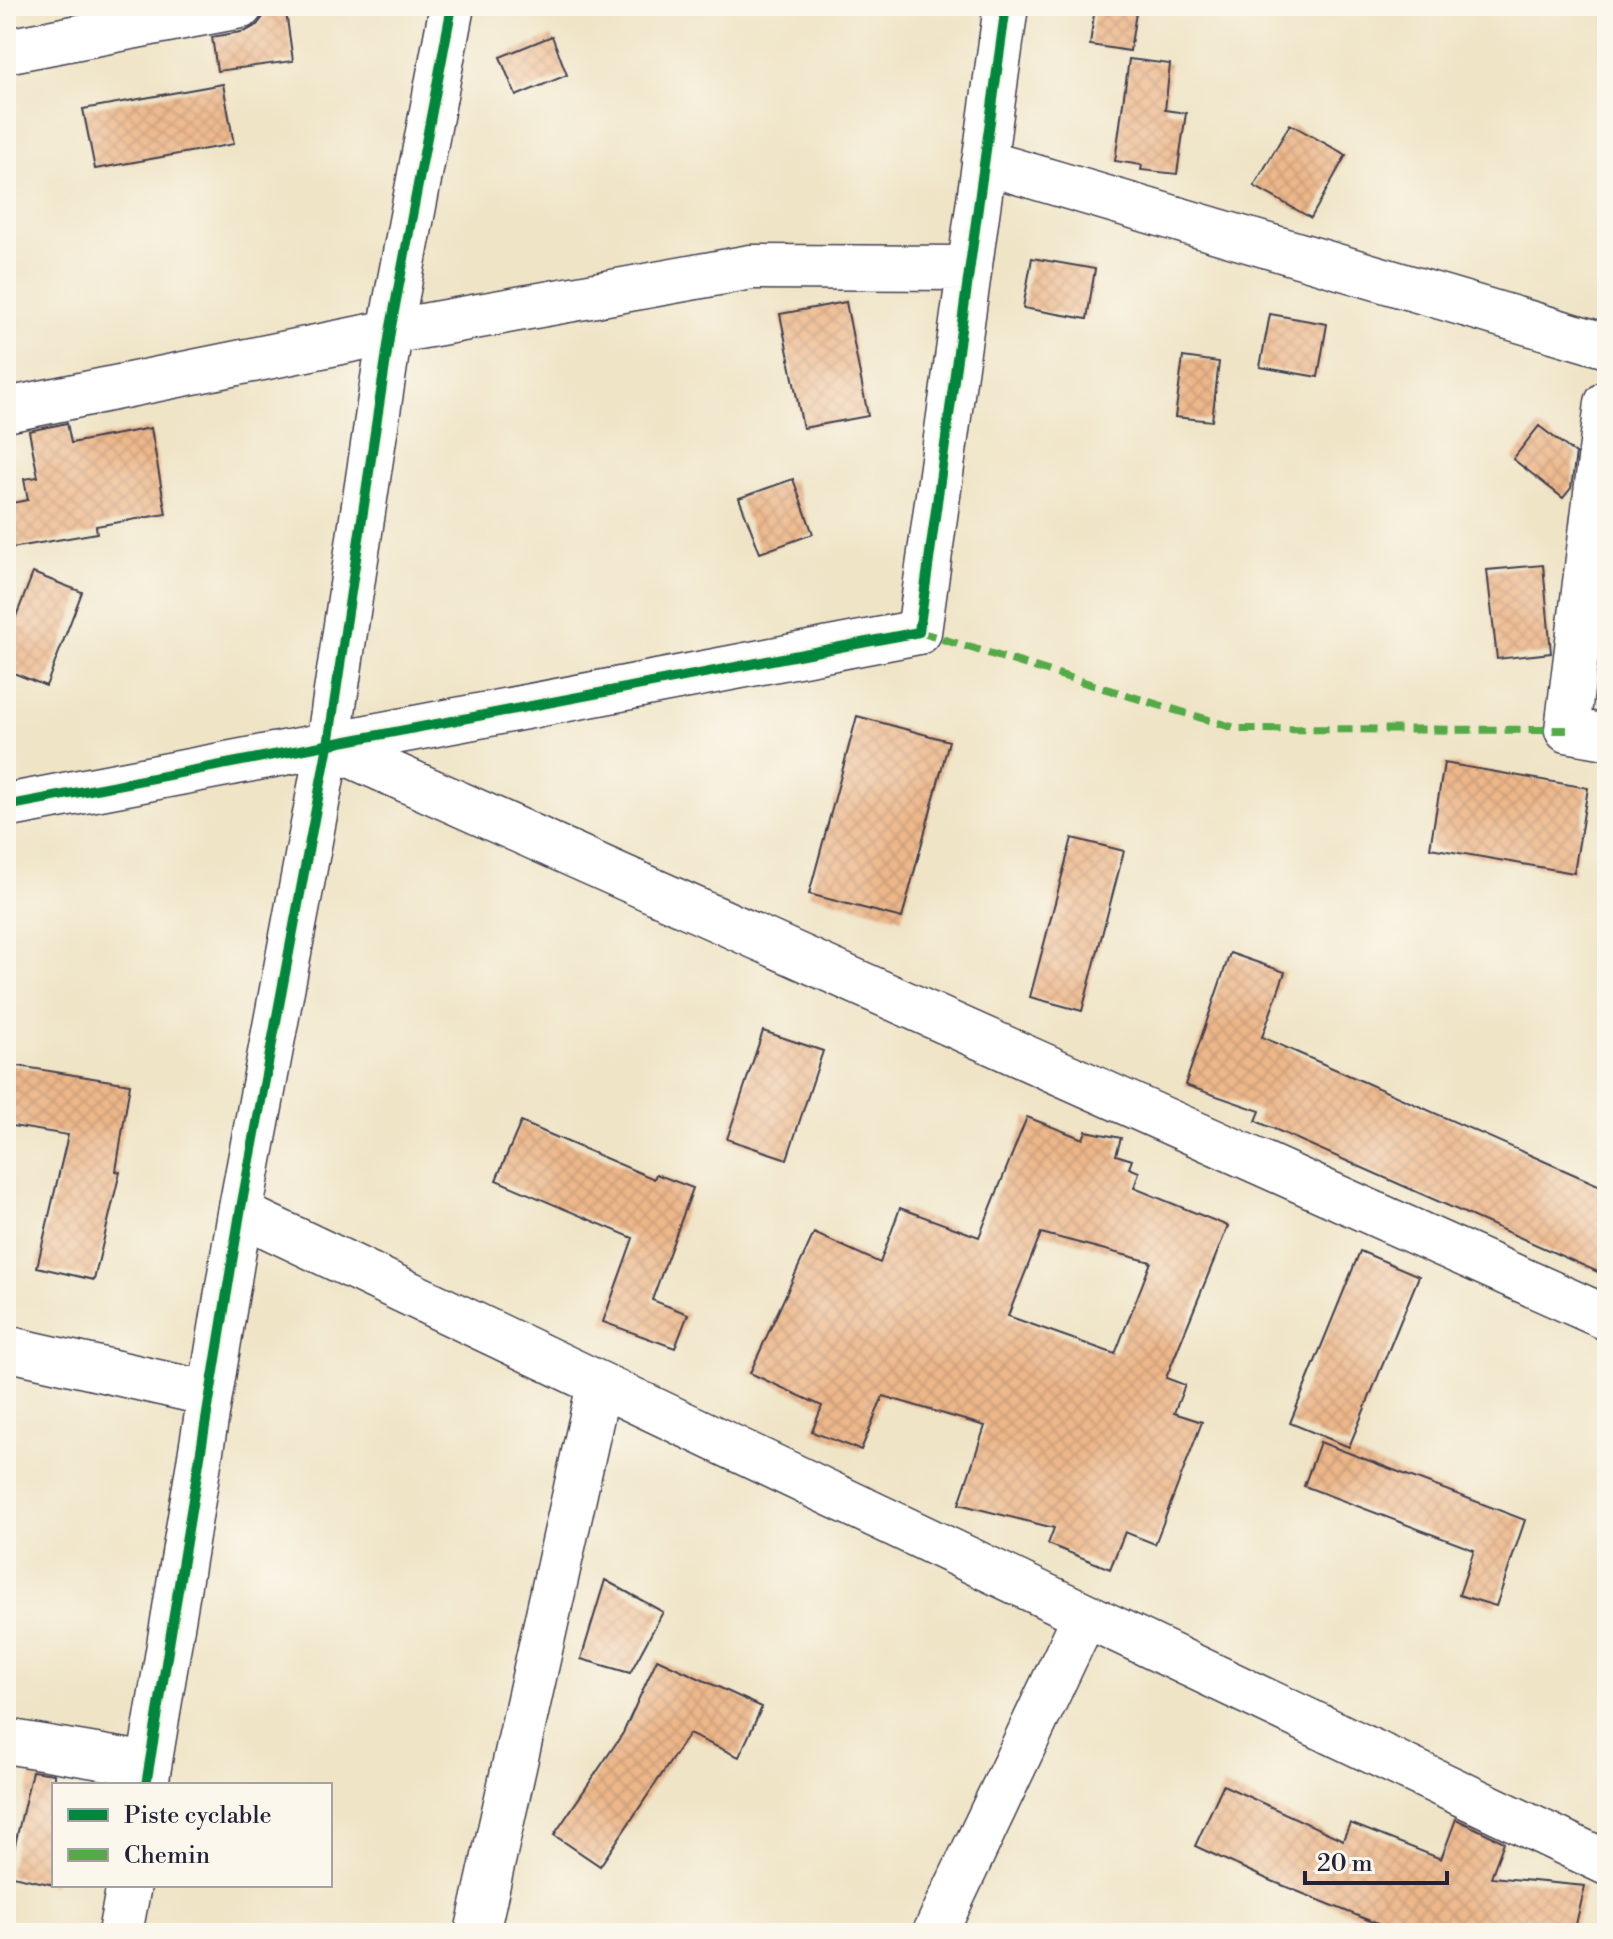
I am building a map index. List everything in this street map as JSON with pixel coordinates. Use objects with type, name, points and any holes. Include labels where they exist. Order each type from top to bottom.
[{"type":"street","points":[[6,51],[241,6]]},
{"type":"street","points":[[6,1741],[148,1775],[240,1213],[328,745],[390,332],[452,6]]},
{"type":"street","points":[[6,806],[919,632],[1006,6]]},
{"type":"street","points":[[984,162],[1607,346]]},
{"type":"street","points":[[6,410],[390,332],[751,267],[968,268]]},
{"type":"street","points":[[1607,403],[1567,730],[1607,737]]},
{"type":"street","points":[[328,745],[1607,1318]]},
{"type":"street","points":[[240,1213],[1084,1618],[1607,1863]]},
{"type":"street","points":[[6,1348],[210,1394]]},
{"type":"street","points":[[477,1933],[599,1385]]},
{"type":"street","points":[[935,1933],[1084,1618]]},
{"type":"street","points":[[120,1933],[129,1887]]},
{"type":"building","points":[[1095,6],[1137,6],[1130,51],[1090,45]]},
{"type":"building","points":[[286,12],[293,61],[217,71],[212,37],[246,31],[257,25],[264,16]]},
{"type":"building","points":[[552,36],[567,75],[516,96],[500,57]]},
{"type":"building","points":[[1129,59],[1170,64],[1165,110],[1186,113],[1177,174],[1141,170],[1142,165],[1115,161]]},
{"type":"building","points":[[223,84],[234,144],[95,169],[83,109]]},
{"type":"building","points":[[1290,124],[1346,155],[1311,218],[1254,186]]},
{"type":"building","points":[[1032,258],[1095,269],[1087,319],[1023,308]]},
{"type":"building","points":[[846,302],[868,416],[803,428],[780,314]]},
{"type":"building","points":[[1270,314],[1327,324],[1318,377],[1260,367]]},
{"type":"building","points":[[1183,357],[1219,362],[1212,421],[1175,417]]},
{"type":"building","points":[[67,423],[71,443],[151,428],[166,514],[96,526],[97,533],[6,549],[6,504],[28,500],[24,479],[38,477],[29,431]]},
{"type":"building","points":[[1539,426],[1576,454],[1571,488],[1563,498],[1513,459]]},
{"type":"building","points":[[793,479],[813,534],[760,553],[739,498]]},
{"type":"building","points":[[1543,565],[1551,653],[1497,659],[1487,570]]},
{"type":"building","points":[[33,573],[82,592],[46,686],[6,670],[6,642]]},
{"type":"building","points":[[857,716],[949,741],[902,918],[809,894]]},
{"type":"building","points":[[1444,763],[1588,788],[1574,873],[1430,848]]},
{"type":"building","points":[[1072,838],[1124,851],[1082,1011],[1030,997]]},
{"type":"building","points":[[1230,953],[1285,972],[1262,1037],[1607,1189],[1607,1276],[1256,1121],[1260,1111],[1185,1085]]},
{"type":"building","points":[[763,1031],[823,1051],[787,1159],[727,1139]]},
{"type":"building","points":[[6,1064],[130,1084],[116,1171],[120,1172],[94,1280],[37,1267],[68,1135],[6,1125]]},
{"type":"building","points":[[1027,1117],[1083,1139],[1086,1131],[1121,1138],[1116,1155],[1132,1160],[1129,1168],[1139,1172],[1134,1188],[1228,1226],[1166,1378],[1185,1385],[1174,1413],[1202,1422],[1155,1544],[1125,1532],[1110,1569],[1048,1544],[1054,1528],[959,1504],[985,1426],[883,1396],[861,1450],[812,1432],[822,1406],[750,1373],[814,1233],[880,1263],[900,1208],[979,1237]],"holes":[[[1041,1233],[1151,1262],[1115,1354],[1008,1316]]]},
{"type":"building","points":[[521,1122],[654,1179],[656,1174],[693,1188],[652,1300],[688,1314],[675,1348],[603,1322],[633,1238],[496,1180]]},
{"type":"building","points":[[1360,1251],[1419,1276],[1349,1447],[1290,1423]]},
{"type":"building","points":[[1320,1442],[1525,1520],[1496,1606],[1459,1595],[1474,1550],[1304,1486]]},
{"type":"building","points":[[605,1580],[663,1612],[630,1673],[581,1659]]},
{"type":"building","points":[[657,1659],[762,1707],[739,1757],[689,1734],[600,1866],[554,1835],[623,1733]]},
{"type":"building","points":[[32,1771],[54,1774],[52,1885],[8,1875]]},
{"type":"building","points":[[1223,1785],[1343,1840],[1350,1823],[1441,1859],[1456,1819],[1504,1842],[1491,1877],[1585,1886],[1574,1933],[1400,1933],[1267,1879],[1195,1846]]},
{"type":"marked path","points":[[919,632],[1238,729],[1567,730]]},
{"type":"cycle path","points":[[146,1783],[240,1213],[328,745],[390,332],[452,6]]},
{"type":"cycle path","points":[[6,806],[919,632],[1006,6]]}]
